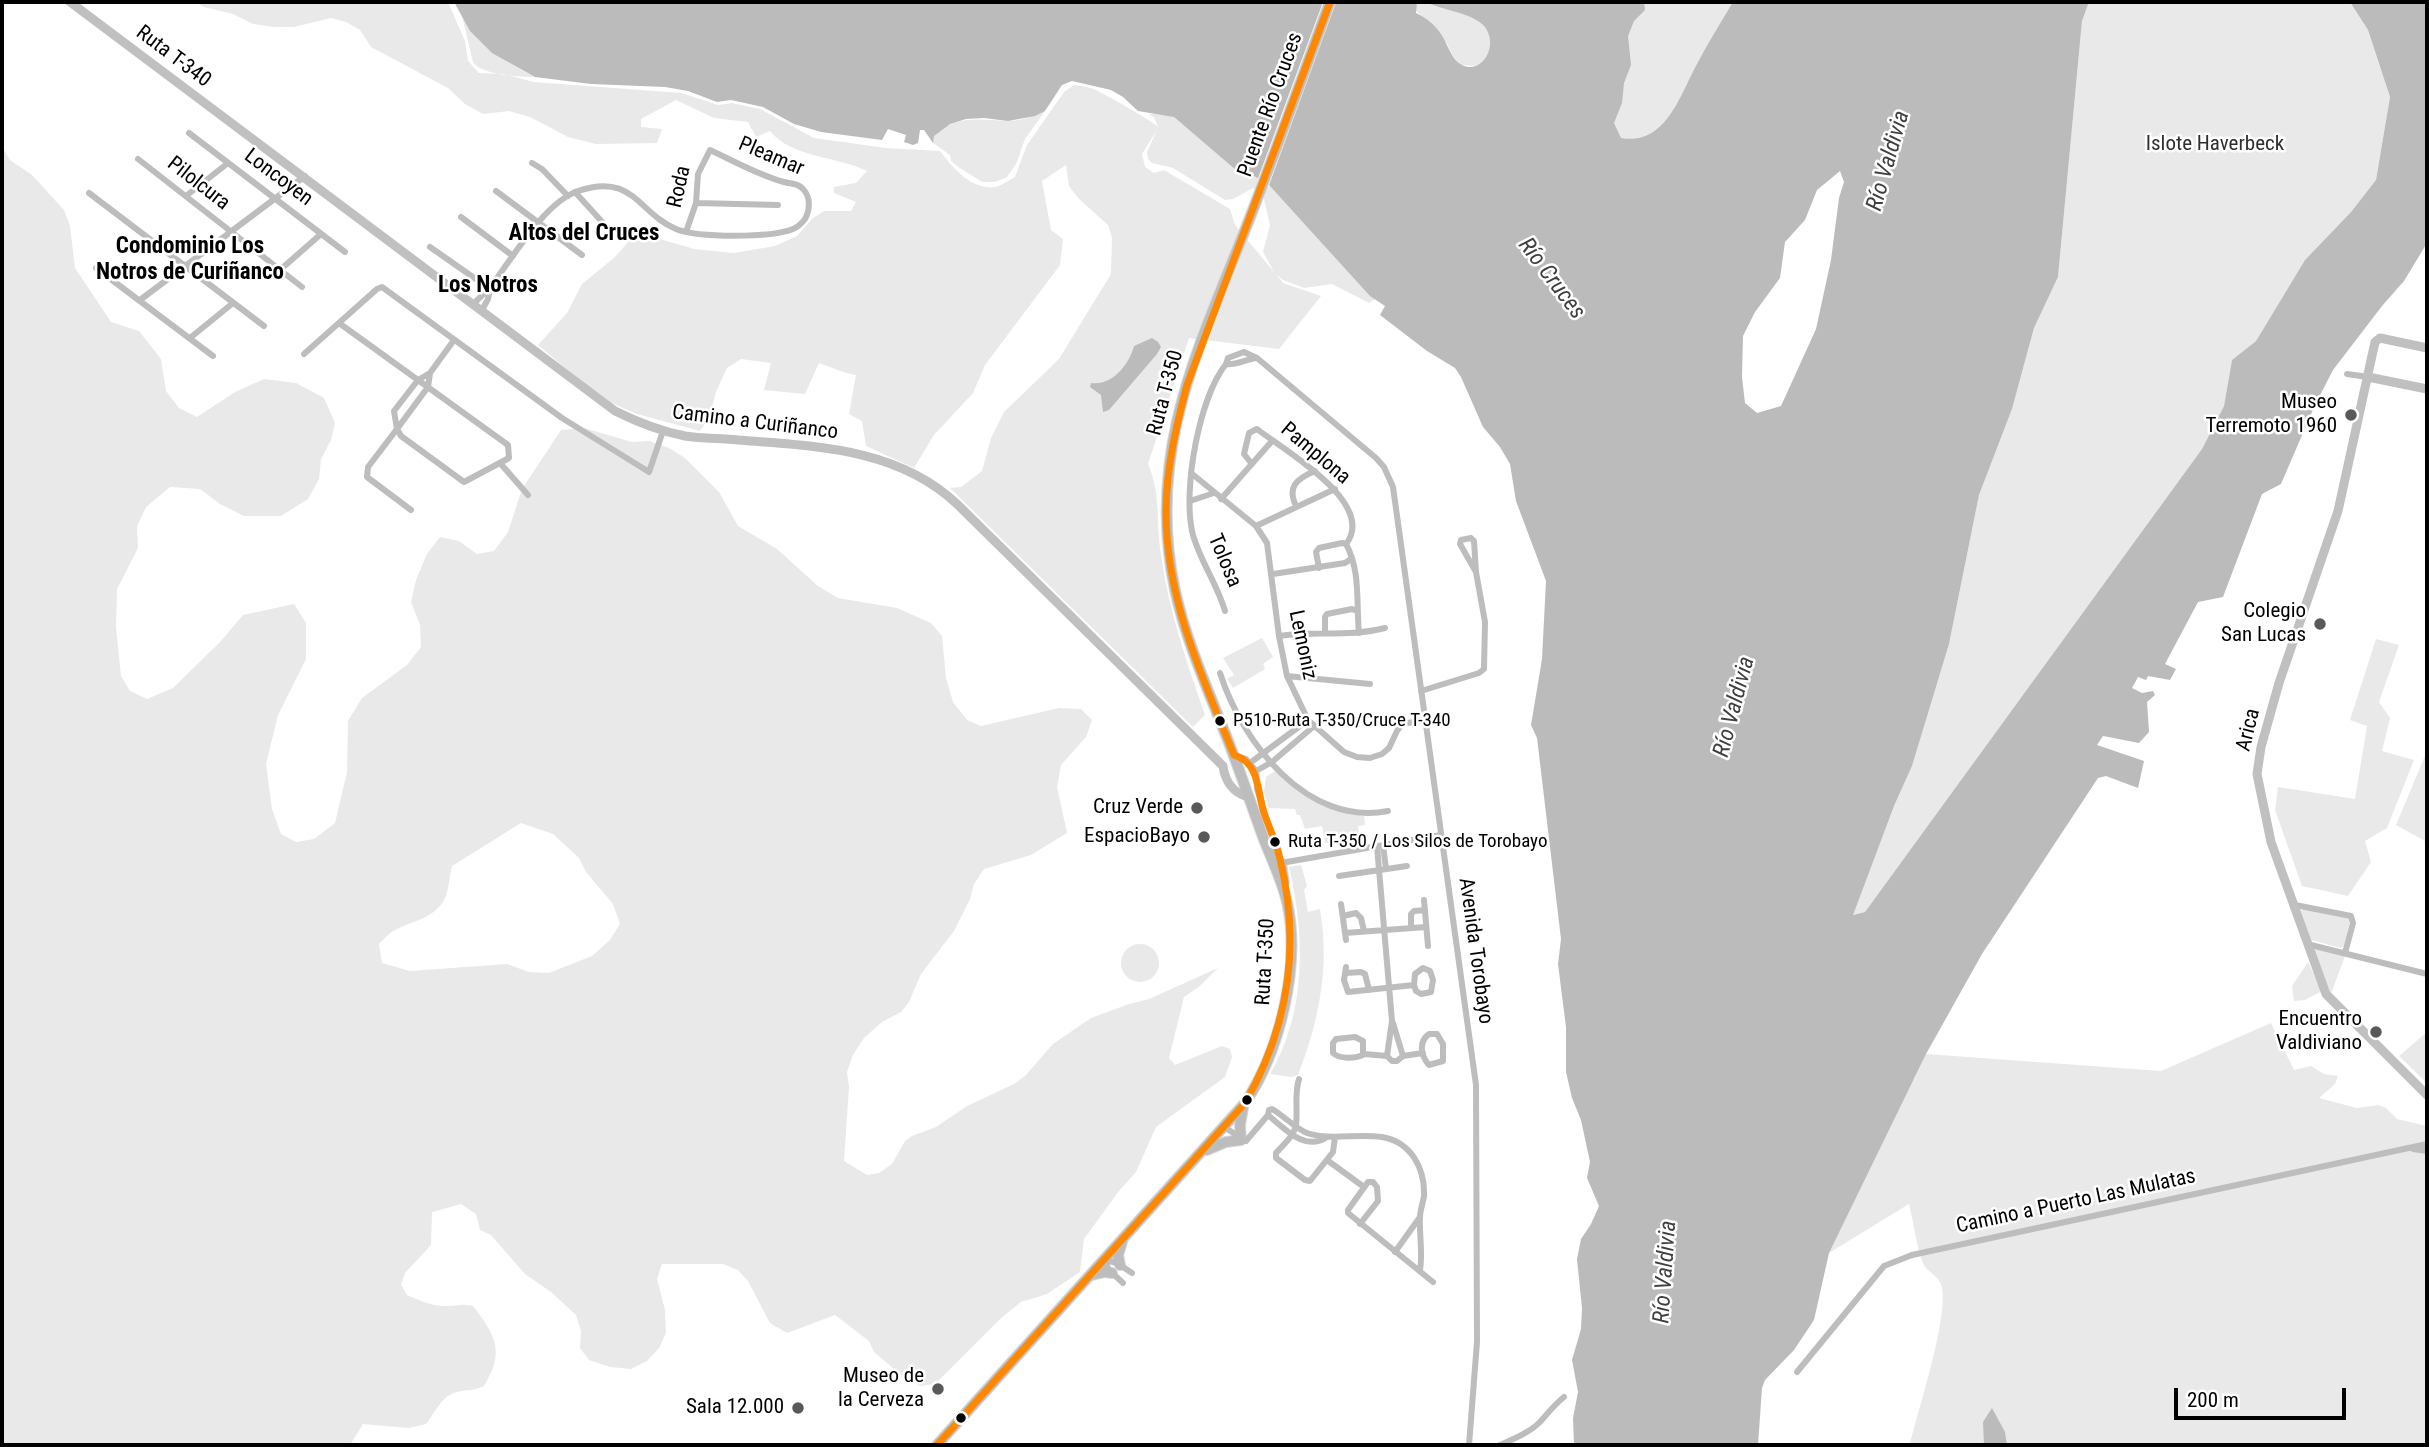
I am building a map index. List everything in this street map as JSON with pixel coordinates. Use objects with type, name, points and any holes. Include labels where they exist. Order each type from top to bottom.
[{"type":"main road","name":"Puente Río Cruces","points":[[1249,221],[1330,2]]},
{"type":"main road","name":"Ruta T-350","points":[[937,1445],[1245,1103],[1270,1059],[1284,1008],[1290,949],[1287,903],[1178,606],[1168,543],[1167,492],[1172,441],[1183,392],[1218,294],[1249,221]]},
{"type":"main road","points":[[1281,863],[1287,903]]},
{"type":"main road","points":[[1201,1154],[1220,1144],[1241,1140],[1240,1125],[1245,1103]]},
{"type":"main road","points":[[1120,1265],[1119,1251],[1123,1239]]},
{"type":"main road","points":[[1088,1277],[1105,1272],[1112,1273]]},
{"type":"street","name":"Ruta T-340","points":[[70,2],[222,116]]},
{"type":"street","name":"Camino a Curiñanco","points":[[222,116],[604,404],[626,417],[663,431],[698,438],[868,455],[898,465],[930,484],[952,499],[1223,766],[1231,786],[1241,795],[1248,797]]},
{"type":"street","name":"Loncoyen","points":[[189,133],[345,252]]},
{"type":"street","name":"Roda","points":[[686,232],[696,203],[698,174],[710,150]]},
{"type":"street","name":"Pleamar","points":[[686,232],[747,235],[792,230],[804,220],[809,204],[807,193],[798,184],[767,176],[710,150]]},
{"type":"street","name":"Pilolcura","points":[[138,159],[302,287]]},
{"type":"street","points":[[186,196],[228,163]]},
{"type":"street","points":[[532,163],[571,194],[614,235]]},
{"type":"street","points":[[140,300],[305,176]]},
{"type":"street","points":[[478,307],[538,222],[571,194],[601,187],[624,190],[640,200],[663,221],[686,232]]},
{"type":"street","points":[[496,191],[582,256]]},
{"type":"street","points":[[89,193],[264,326]]},
{"type":"street","points":[[696,203],[778,205]]},
{"type":"street","points":[[461,217],[513,257]]},
{"type":"street","points":[[280,270],[321,234]]},
{"type":"street","points":[[430,247],[490,289]]},
{"type":"street","points":[[96,268],[213,356]]},
{"type":"street","points":[[304,354],[382,287],[562,418],[649,472],[663,431]]},
{"type":"street","points":[[190,338],[233,303]]},
{"type":"street","points":[[340,323],[418,380],[508,445],[509,458],[464,482],[401,436],[394,411],[418,380],[430,373],[454,340]]},
{"type":"street","name":"Arica","points":[[2427,348],[2380,338],[2375,342],[2338,511],[2279,683],[2257,774],[2268,831],[2326,994],[2427,1095]]},
{"type":"street","name":"Avenida Torobayo","points":[[1226,364],[1228,358],[1239,353],[1248,353],[1257,358],[1376,458],[1393,487],[1476,1085],[1477,1342],[1469,1445]]},
{"type":"street","name":"Tolosa","points":[[1225,611],[1219,591],[1195,542],[1190,501],[1191,473],[1202,421],[1213,383],[1226,364]]},
{"type":"street","points":[[411,510],[366,477],[368,467],[428,387],[430,373]]},
{"type":"street","points":[[2347,374],[2427,389]]},
{"type":"street","name":"Pamplona","points":[[1251,463],[1244,455],[1250,431],[1257,429],[1315,471],[1344,501],[1350,518],[1351,536],[1346,544],[1359,596],[1356,611],[1359,633]]},
{"type":"street","points":[[1220,499],[1272,441]]},
{"type":"street","points":[[500,463],[528,495]]},
{"type":"street","points":[[1296,506],[1291,490],[1303,476],[1315,471]]},
{"type":"street","name":"Lemoniz","points":[[1191,473],[1256,526],[1267,543],[1287,676],[1311,723],[1344,752],[1370,758],[1389,748],[1402,724],[1425,720]]},
{"type":"street","points":[[1256,526],[1335,489]]},
{"type":"street","points":[[1190,501],[1214,493]]},
{"type":"street","points":[[1421,691],[1479,673],[1484,669],[1485,622],[1476,572],[1474,540],[1461,540],[1460,544],[1476,572]]},
{"type":"street","points":[[1319,568],[1316,552],[1319,548],[1342,542],[1346,544]]},
{"type":"street","points":[[1273,574],[1319,568],[1345,563],[1351,559]]},
{"type":"street","points":[[1325,633],[1327,614],[1352,609],[1356,611]]},
{"type":"street","points":[[1279,636],[1304,632],[1359,633],[1385,628]]},
{"type":"street","points":[[1220,673],[1236,711],[1265,754],[1304,791],[1332,808],[1363,814],[1388,811]]},
{"type":"street","points":[[1287,676],[1370,684]]},
{"type":"street","points":[[1250,764],[1311,723]]},
{"type":"street","points":[[1256,771],[1272,762],[1311,723]]},
{"type":"street","points":[[1223,766],[1234,755],[1243,757],[1256,771],[1257,789],[1281,863],[1441,835]]},
{"type":"street","points":[[1248,797],[1257,789]]},
{"type":"street","points":[[1380,846],[1392,1021],[1387,1056]]},
{"type":"street","points":[[1339,876],[1407,866]]},
{"type":"street","points":[[1424,900],[1428,946]]},
{"type":"street","points":[[1341,904],[1345,937],[1364,932],[1426,927]]},
{"type":"street","points":[[2295,905],[2351,916],[2353,923],[2345,953]]},
{"type":"street","points":[[1411,928],[1411,914],[1424,910]]},
{"type":"street","points":[[1343,916],[1349,913],[1360,915],[1364,932]]},
{"type":"street","points":[[2307,944],[2427,974]]},
{"type":"street","points":[[1369,990],[1365,974],[1346,970],[1344,981],[1348,992],[1369,990],[1390,988],[1414,985]]},
{"type":"street","points":[[1392,1021],[1403,1056]]},
{"type":"street","points":[[1437,1034],[1443,1044],[1443,1061],[1429,1065],[1423,1053],[1421,1048],[1424,1037],[1437,1034]]},
{"type":"street","points":[[1364,1054],[1363,1041],[1358,1038],[1338,1038],[1333,1043],[1332,1051],[1338,1057],[1358,1058],[1364,1054],[1387,1056],[1394,1062],[1403,1056],[1423,1053]]},
{"type":"street","points":[[1299,1079],[1295,1092],[1296,1125],[1292,1135],[1276,1153],[1276,1158],[1305,1180],[1312,1180],[1333,1152],[1331,1137]]},
{"type":"street","points":[[1224,1127],[1241,1140],[1248,1140],[1272,1109],[1304,1131],[1331,1137],[1377,1136],[1406,1147],[1420,1169],[1424,1196],[1420,1217],[1420,1270]]},
{"type":"street","points":[[1268,1115],[1298,1139],[1313,1142],[1331,1137]]},
{"type":"street","name":"Camino a Puerto Las Mulatas","points":[[1797,1372],[1884,1266],[1912,1255],[2427,1144]]},
{"type":"street","name":"Camino a Puerto Las Mulatas","points":[[2411,1149],[2427,1152]]},
{"type":"street","points":[[1327,1160],[1364,1187]]},
{"type":"street","points":[[1360,1224],[1379,1196],[1375,1183],[1368,1182],[1348,1211],[1360,1224],[1433,1282]]},
{"type":"street","points":[[1395,1252],[1420,1217]]},
{"type":"street","points":[[1104,1260],[1120,1265],[1132,1273]]},
{"type":"street","points":[[1104,1260],[1112,1273],[1123,1283]]},
{"type":"street","points":[[1500,1445],[1539,1423],[1549,1408],[1564,1397]]},
{"type":"green space","points":[[195,2],[448,2],[465,41],[468,61],[479,73],[503,74],[534,82],[681,93],[718,105],[732,103],[760,109],[814,138],[886,148],[940,151],[963,176],[986,187],[997,186],[1015,177],[1027,145],[1064,92],[1074,85],[1096,90],[1158,127],[1154,117],[1148,114],[1174,117],[1237,171],[1254,176],[1269,185],[1375,299],[1369,303],[1332,284],[1304,288],[1277,275],[1283,283],[1321,296],[1279,349],[1189,338],[1148,464],[1155,486],[1168,595],[1205,715],[1193,727],[950,488],[961,487],[982,471],[991,438],[1004,412],[1059,359],[1111,274],[1112,238],[1108,225],[1079,199],[1069,186],[1066,165],[1042,181],[1051,230],[1063,239],[1060,265],[985,365],[973,393],[934,435],[914,468],[866,446],[862,421],[849,414],[856,375],[819,363],[805,394],[764,390],[771,363],[741,359],[727,368],[716,392],[709,418],[700,431],[637,414],[602,399],[538,345],[567,313],[582,284],[615,257],[629,241],[653,237],[694,249],[734,253],[775,246],[797,236],[812,219],[824,211],[851,211],[856,202],[834,193],[834,187],[856,183],[867,171],[802,152],[779,140],[770,131],[756,137],[748,122],[714,118],[676,100],[641,119],[641,127],[662,129],[657,143],[596,144],[568,137],[530,117],[509,111],[483,114],[465,104],[448,88],[371,47],[360,30],[346,22],[331,18],[294,27],[274,27],[253,24],[233,14]],"holes":[[[1157,130],[1147,152],[1152,163],[1173,168],[1225,200],[1233,199],[1253,188],[1263,195],[1270,225],[1263,252],[1274,272],[1235,225],[1230,209],[1164,170],[1154,173],[1145,167],[1142,154]]]},
{"type":"green space","points":[[1408,2],[1737,2],[1669,126],[1653,141],[1598,148],[1477,66],[1460,65],[1446,42]]},
{"type":"green space","name":"Islote Haverbeck","points":[[2089,2],[2350,2],[2368,30],[2390,97],[2376,180],[2351,212],[2305,260],[2256,341],[2232,360],[2224,406],[2202,449],[1865,912],[1852,915],[1912,766],[1949,644],[1979,495],[2012,409],[2034,328],[2058,277],[2082,21]]},
{"type":"green space","points":[[462,16],[476,35],[494,52],[535,77],[501,74],[477,66],[473,62]]},
{"type":"green space","points":[[1045,111],[1025,139],[1016,164],[1007,177],[995,182],[982,182],[951,161],[950,155],[933,143],[933,136],[941,129],[959,121],[1012,121]]},
{"type":"green space","points":[[2,147],[10,160],[32,175],[64,210],[70,226],[75,268],[111,322],[139,331],[161,359],[166,391],[179,408],[197,417],[235,392],[264,379],[296,383],[324,398],[335,423],[331,440],[321,459],[319,479],[308,499],[281,516],[244,516],[220,504],[200,489],[170,487],[146,507],[137,526],[138,548],[117,589],[116,627],[121,676],[130,691],[147,699],[173,688],[243,615],[294,604],[306,623],[306,659],[278,715],[266,764],[272,809],[281,834],[296,842],[314,839],[335,823],[347,772],[348,721],[362,698],[407,665],[421,647],[420,625],[411,602],[416,580],[427,554],[440,537],[459,541],[477,554],[494,551],[508,532],[522,489],[561,430],[584,428],[632,442],[649,441],[669,448],[685,458],[719,492],[738,526],[777,549],[818,586],[838,598],[897,608],[931,623],[942,636],[946,678],[953,702],[967,720],[981,726],[1059,708],[1081,709],[1092,720],[1086,737],[1061,765],[1057,787],[1067,833],[1031,855],[984,869],[974,884],[970,899],[954,931],[921,974],[909,1002],[901,1012],[882,1022],[864,1038],[853,1055],[847,1072],[849,1087],[844,1161],[867,1175],[879,1173],[892,1164],[905,1141],[936,1127],[967,1106],[1014,1084],[1025,1076],[1053,1044],[1091,1018],[1149,999],[1218,968],[1184,997],[1169,1058],[1175,1065],[1222,1046],[1230,1049],[1232,1057],[1225,1077],[1156,1127],[1136,1172],[1084,1239],[1080,1272],[1047,1294],[1021,1302],[1001,1318],[935,1384],[920,1386],[901,1375],[874,1352],[869,1341],[835,1315],[787,1333],[770,1323],[748,1281],[738,1270],[723,1264],[662,1264],[657,1279],[665,1310],[666,1333],[659,1348],[647,1361],[631,1369],[610,1367],[589,1360],[580,1348],[581,1331],[576,1315],[551,1292],[525,1274],[491,1235],[480,1230],[476,1214],[461,1204],[432,1212],[431,1245],[405,1273],[401,1285],[407,1295],[430,1304],[473,1306],[492,1336],[496,1354],[484,1386],[447,1397],[426,1424],[409,1428],[363,1424],[350,1445],[2,1445]],"holes":[[[521,823],[553,834],[579,858],[586,872],[613,904],[620,924],[610,940],[592,956],[549,973],[529,972],[507,964],[410,971],[382,963],[379,944],[385,938],[395,930],[430,915],[441,905],[447,892],[452,866]]]},
{"type":"green space","points":[[1262,638],[1273,657],[1263,664],[1265,669],[1233,688],[1227,679],[1234,675],[1223,658]]},
{"type":"green space","points":[[2376,639],[2399,645],[2379,702],[2390,718],[2382,751],[2414,760],[2387,828],[2365,841],[2371,862],[2348,896],[2302,886],[2275,810],[2278,787],[2355,799],[2367,726],[2350,720]]},
{"type":"green space","points":[[2427,751],[2427,864],[2425,841],[2396,825]]},
{"type":"green space","points":[[1275,771],[1326,807],[1364,816],[1365,825],[1358,826],[1360,839],[1325,843],[1322,826],[1305,829],[1295,809],[1268,808],[1264,791],[1266,777]]},
{"type":"green space","points":[[1301,865],[1307,886],[1304,890],[1308,912],[1320,909],[1324,952],[1321,994],[1312,1034],[1298,1075],[1291,1077],[1270,1074],[1291,1025],[1296,999],[1300,946],[1289,867]]},
{"type":"green space","points":[[2304,909],[2348,917],[2350,921],[2344,946],[2341,948],[2311,940],[2301,911]]},
{"type":"green space","points":[[1140,944],[1154,949],[1159,963],[1154,977],[1140,982],[1126,977],[1121,963],[1126,949]]},
{"type":"green space","points":[[2317,948],[2345,956],[2331,994],[2314,952]]},
{"type":"green space","points":[[2308,962],[2322,991],[2305,1000],[2294,1001],[2292,986]]},
{"type":"green space","points":[[2271,1023],[2294,1070],[2311,1066],[2324,1074],[2338,1076],[2335,1084],[2319,1098],[2357,1108],[2378,1105],[2386,1108],[2397,1119],[2427,1126],[2427,1445],[1910,1445],[1938,1337],[1943,1295],[1940,1282],[1922,1261],[1909,1204],[1829,1253],[1826,1213],[1914,1079],[1926,1054],[2161,1071]]},
{"type":"green space","points":[[2427,1032],[2427,1083],[2399,1056]]},
{"type":"water","points":[[454,2],[1417,2],[1416,13],[1436,27],[1458,62],[1469,67],[1482,62],[1489,50],[1489,34],[1485,27],[1473,18],[1426,2],[1644,2],[1645,10],[1634,21],[1628,36],[1631,65],[1614,123],[1621,138],[1636,138],[1649,134],[1669,116],[1733,2],[2089,2],[2082,21],[2058,277],[2034,328],[2012,409],[1979,495],[1949,644],[1912,766],[1853,915],[1865,912],[2202,449],[2224,406],[2232,360],[2256,341],[2305,260],[2351,212],[2376,180],[2390,97],[2368,30],[2350,2],[2427,2],[2427,243],[2404,281],[2333,370],[2281,484],[2262,494],[2223,597],[2198,602],[2165,664],[2176,669],[2170,680],[2148,676],[2146,680],[2138,677],[2132,688],[2142,693],[2153,691],[2155,695],[2147,702],[2149,732],[2139,743],[2103,736],[2097,745],[2144,761],[2138,788],[2106,776],[2098,778],[1982,954],[1926,1054],[1829,1253],[1814,1320],[1794,1350],[1765,1380],[1762,1388],[1758,1445],[1574,1445],[1573,1418],[1578,1392],[1572,1360],[1581,1329],[1582,1308],[1577,1259],[1581,1239],[1599,1206],[1587,1178],[1590,1162],[1581,1120],[1566,1072],[1566,1027],[1558,964],[1561,939],[1537,738],[1531,725],[1542,659],[1546,581],[1516,501],[1510,464],[1483,427],[1455,368],[1427,351],[1380,315],[1385,306],[1370,296],[1269,185],[1254,176],[1237,171],[1174,117],[1138,111],[1111,90],[1072,81],[1062,85],[1045,111],[1035,116],[1008,121],[966,119],[950,124],[934,136],[933,143],[924,130],[920,130],[918,143],[913,145],[904,142],[906,135],[888,129],[882,140],[821,132],[794,124],[763,107],[731,100],[717,102],[688,91],[535,77],[492,53],[470,31]],"holes":[[[1840,171],[1844,182],[1816,329],[1781,406],[1757,413],[1745,403],[1742,377],[1743,336],[1755,312],[1780,278],[1785,242],[1805,220],[1817,190]]]},
{"type":"water","points":[[1152,338],[1161,347],[1157,354],[1109,410],[1103,412],[1101,395],[1090,387],[1091,383],[1113,378],[1124,367],[1134,346]]},
{"type":"water","points":[[1992,1408],[2005,1432],[2007,1445],[1984,1445],[1983,1422]]},
{"type":"pier","points":[[1323,2],[1336,2],[1268,188],[1257,181]]},
{"type":"transit line","points":[[937,1445],[1245,1103],[1260,1074],[1281,1015],[1290,954],[1290,923],[1280,859],[1253,771],[1249,764],[1234,755],[1188,637],[1172,576],[1166,496],[1172,448],[1187,385],[1330,2]]},
{"type":"place","name":"Museo Terremoto 1960","points":[[2351,415]]},
{"type":"place","name":"Colegio San Lucas","points":[[2320,624]]},
{"type":"place","name":"P510-Ruta T-350/Cruce T-340","points":[[1220,721]]},
{"type":"place","name":"Cruz Verde","points":[[1197,808]]},
{"type":"place","name":"EspacioBayo","points":[[1204,837]]},
{"type":"place","name":"Ruta T-350 / Los Silos de Torobayo","points":[[1275,842]]},
{"type":"place","name":"Encuentro Valdiviano","points":[[2376,1032]]},
{"type":"place","name":"Museo de la Cerveza","points":[[938,1389]]},
{"type":"place","name":"Sala 12.000","points":[[798,1408]]},
{"type":"district","name":"Altos del Cruces","points":[[584,234]]},
{"type":"district","name":"Condominio Los Notros de Curiñanco","points":[[190,260]]},
{"type":"district","name":"Los Notros","points":[[488,286]]},
{"type":"water label","name":"Río Valdivia","points":[[1889,161]]},
{"type":"water label","name":"Río Cruces","points":[[1551,279]]},
{"type":"water label","name":"Río Valdivia","points":[[1735,707]]},
{"type":"water label","name":"Río Valdivia","points":[[1666,1272]]}]
